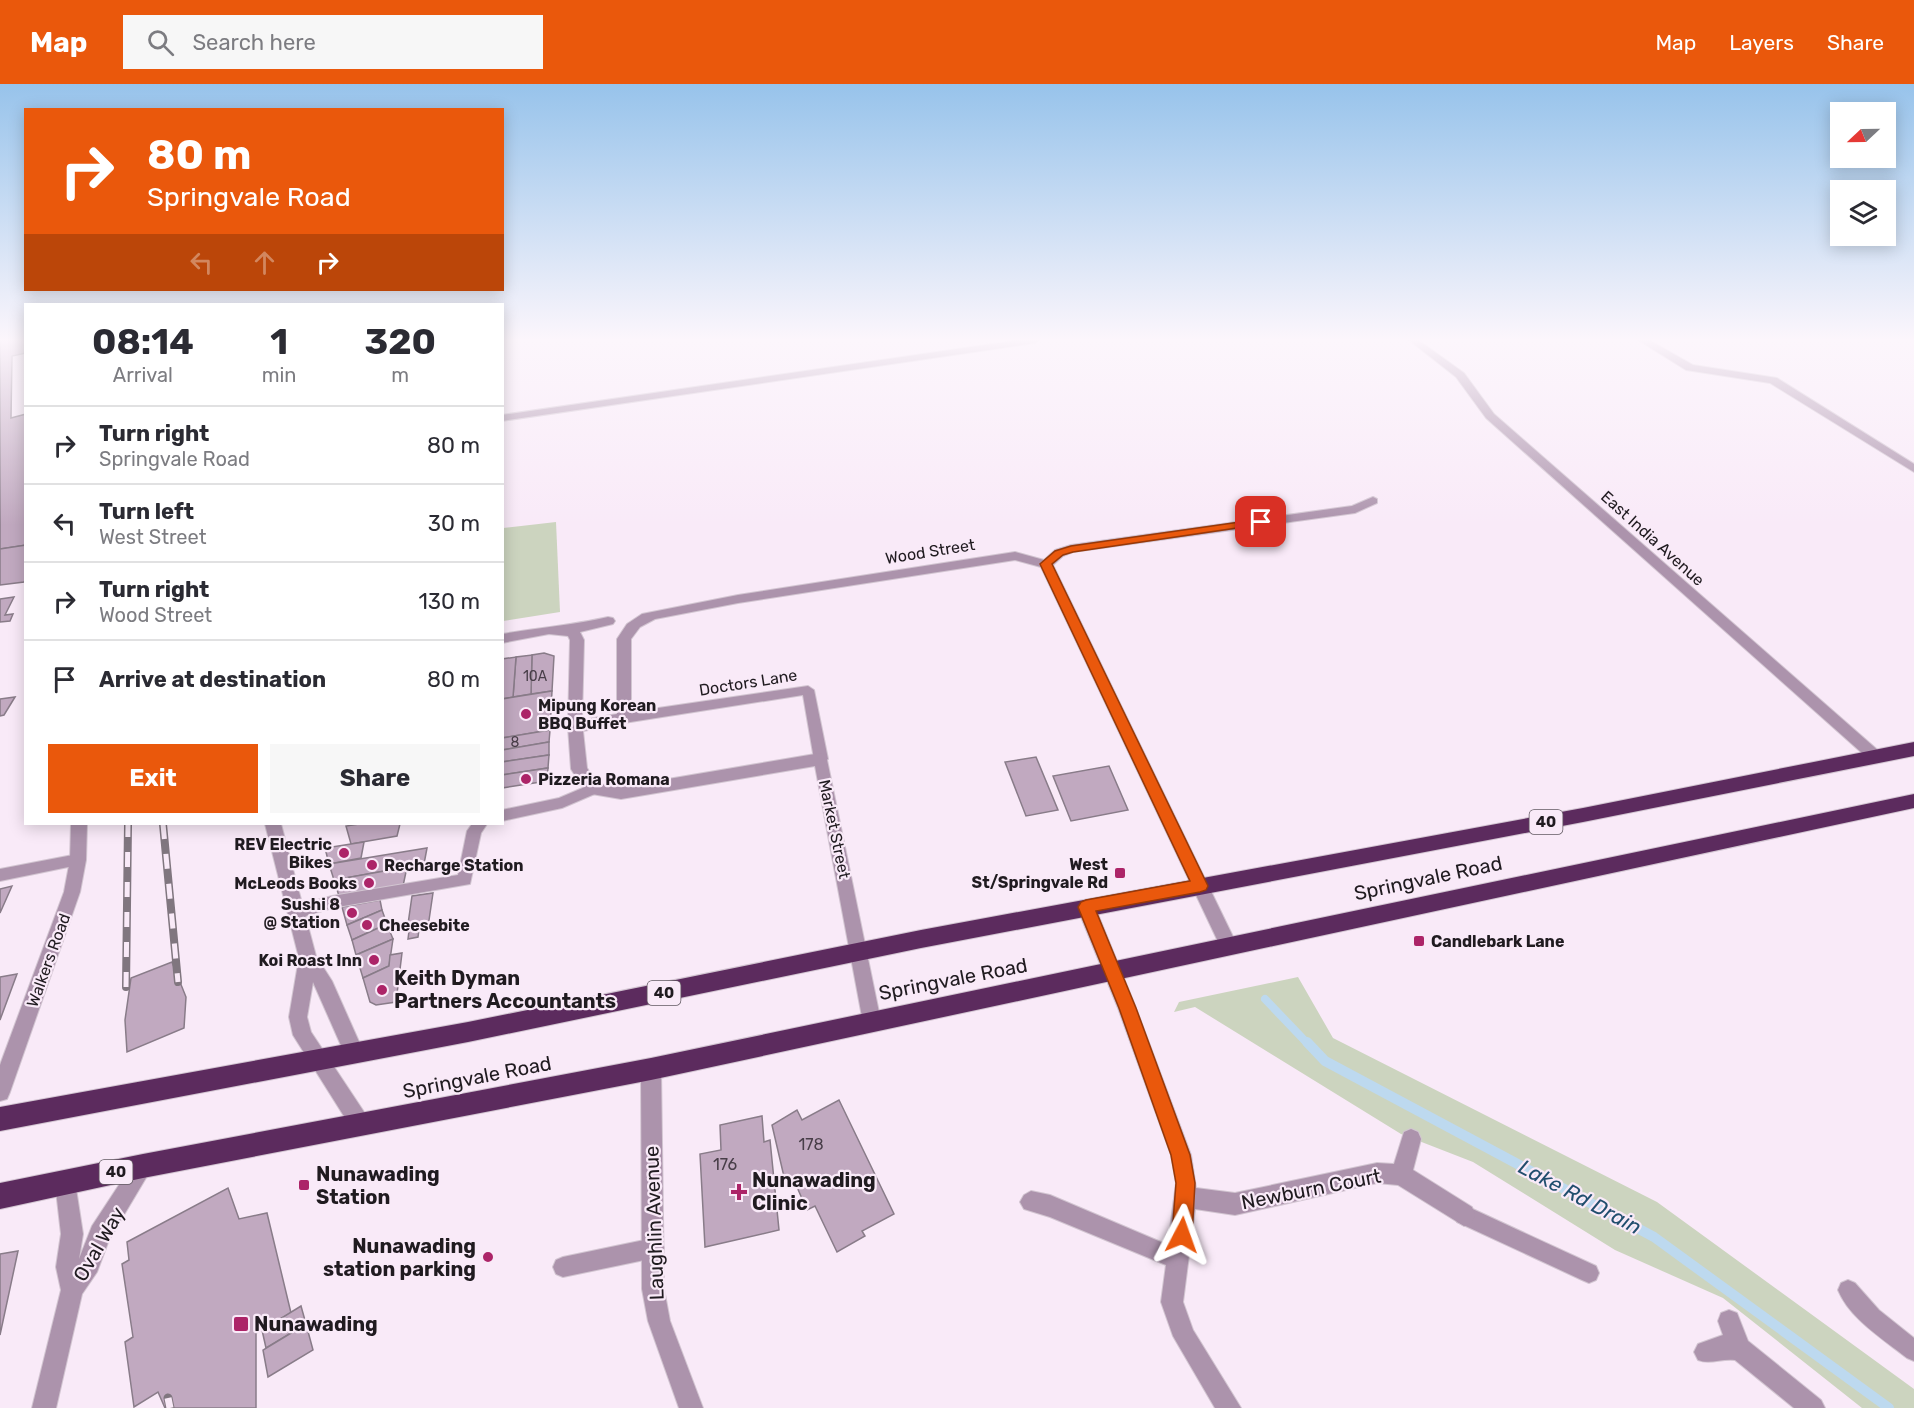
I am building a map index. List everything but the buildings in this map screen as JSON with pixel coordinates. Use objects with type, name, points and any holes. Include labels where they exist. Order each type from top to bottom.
[{"type":"highway","name":"Springvale Road","points":[[0,1119],[619,1003],[859,951],[1594,813],[1914,749]]},
{"type":"highway","name":"Springvale Road","points":[[0,1196],[143,1166],[651,1069],[1914,801]]},
{"type":"street","points":[[504,418],[613,402]]},
{"type":"street","name":"East India Avenue","points":[[1480,402],[1490,416],[1876,757]]},
{"type":"street","points":[[1808,402],[1914,469]]},
{"type":"street","points":[[1229,947],[1046,564],[1059,553],[1071,549],[1355,509],[1373,501]]},
{"type":"street","name":"Wood Street","points":[[624,718],[624,639],[628,630],[639,620],[652,615],[738,598],[1015,556],[1031,558],[1046,564]]},
{"type":"street","points":[[504,639],[549,630],[568,630],[608,621]]},
{"type":"street","points":[[568,630],[574,633],[577,640],[575,727],[579,769],[592,789]]},
{"type":"street","points":[[575,727],[624,718]]},
{"type":"street","name":"Market Street","points":[[592,789],[621,793],[821,759],[872,1022]]},
{"type":"street","name":"Walkers Road","points":[[0,1092],[72,892],[78,860],[79,825]]},
{"type":"street","points":[[273,825],[308,958],[327,987],[354,1053]]},
{"type":"street","points":[[1086,907],[1181,1155],[1186,1183],[1182,1235],[1172,1302],[1184,1336],[1229,1408]]},
{"type":"street","points":[[308,958],[298,1017],[302,1035],[361,1125]]},
{"type":"street","name":"Laughlin Avenue","points":[[651,1069],[653,1289],[659,1322],[691,1408]]},
{"type":"street","name":"Newburn Court","points":[[1401,1175],[1411,1139]]},
{"type":"street","name":"Oval Way","points":[[44,1408],[72,1290],[89,1264],[100,1234],[143,1166]]},
{"type":"street","name":"Newburn Court","points":[[1185,1197],[1235,1204],[1377,1173],[1401,1175],[1464,1215]]},
{"type":"street","name":"Oval Way","points":[[65,1182],[72,1234],[67,1267],[72,1290]]},
{"type":"street","points":[[1031,1202],[1050,1206],[1177,1259]]},
{"type":"street","points":[[1729,1321],[1733,1337],[1740,1349],[1813,1408]]},
{"type":"street","points":[[1706,1353],[1723,1347],[1740,1349]]},
{"type":"lane","name":"Doctors Lane","points":[[624,718],[808,690],[821,759]]},
{"type":"lane","points":[[504,816],[562,803],[592,789]]},
{"type":"lane","points":[[296,912],[332,902],[465,880],[474,831],[479,825]]},
{"type":"lane","points":[[0,875],[78,860]]},
{"type":"lane","name":"Newburn Court","points":[[1464,1215],[1589,1273]]},
{"type":"lane","points":[[563,1267],[654,1248]]},
{"type":"lane","points":[[1848,1290],[1872,1317],[1914,1351]]},
{"type":"green space","points":[[556,522],[560,612],[504,621],[504,528]]},
{"type":"green space","points":[[1298,977],[1333,1038],[1657,1202],[1914,1389],[1914,1408],[1862,1408],[1723,1298],[1615,1250],[1473,1162],[1401,1134],[1195,1007],[1174,1012],[1179,1002]]},
{"type":"waterway","name":"Lake Rd Drain","points":[[1265,999],[1308,1044]]},
{"type":"waterway","name":"Lake Rd Drain","points":[[1307,1042],[1325,1061],[1654,1237],[1889,1408]]},
{"type":"railway","points":[[126,987],[128,825]]},
{"type":"railway","points":[[163,825],[178,982]]},
{"type":"railway","points":[[168,1398],[170,1408]]},
{"type":"place","name":"Mipung Korean BBQ Buffet","points":[[526,714]]},
{"type":"place","name":"Pizzeria Romana","points":[[526,779]]},
{"type":"place","name":"REV Electric Bikes","points":[[344,853]]},
{"type":"place","name":"Recharge Station","points":[[372,865]]},
{"type":"place","name":"West St/Springvale Rd","points":[[1120,873]]},
{"type":"place","name":"McLeods Books","points":[[369,883]]},
{"type":"place","name":"Sushi 8 @ Station","points":[[352,913]]},
{"type":"place","name":"Cheesebite","points":[[367,925]]},
{"type":"place","name":"Candlebark Lane","points":[[1419,941]]},
{"type":"place","name":"Koi Roast Inn","points":[[374,960]]},
{"type":"place","name":"Keith Dyman Partners Accountants","points":[[382,990]]},
{"type":"place","name":"Nunawading Station","points":[[304,1185]]},
{"type":"place","name":"Nunawading Clinic","points":[[739,1192]]},
{"type":"place","name":"Nunawading station parking","points":[[488,1257]]},
{"type":"place","name":"Nunawading","points":[[241,1324]]},
{"type":"route","points":[[1182,1235],[1186,1183],[1181,1155],[1127,1008],[1086,907],[1200,886],[1046,564],[1059,553],[1071,549],[1261,522]]}]
